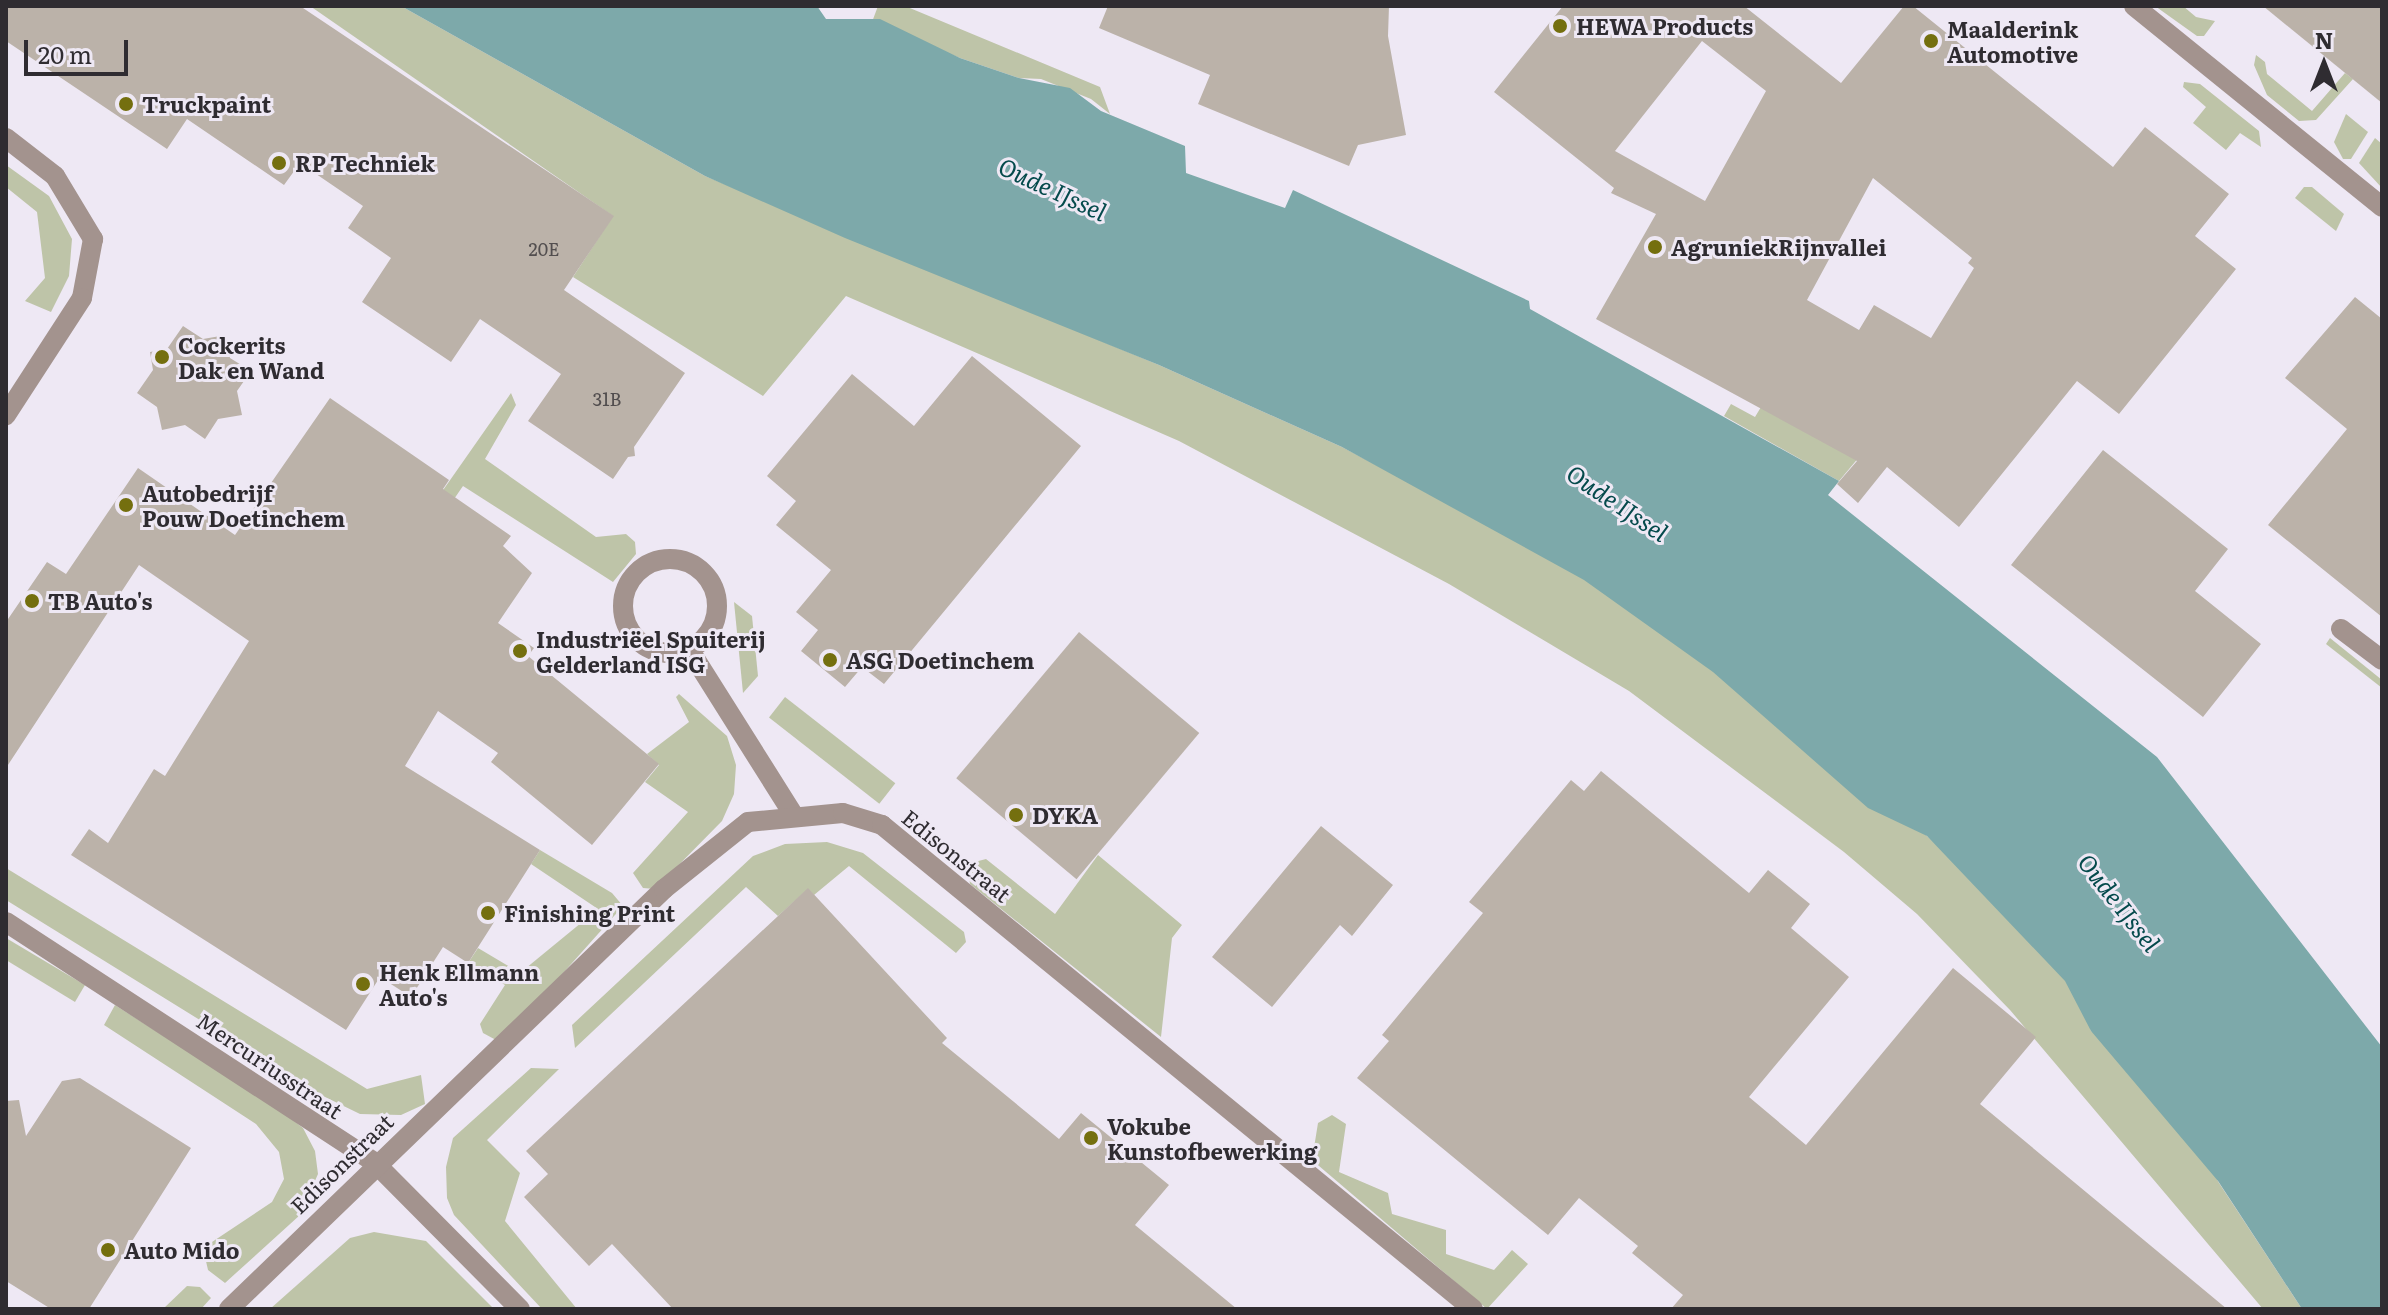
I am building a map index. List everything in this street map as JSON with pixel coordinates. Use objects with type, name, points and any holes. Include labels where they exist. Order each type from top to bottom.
[{"type":"street","points":[[2134,6],[2382,207]]},
{"type":"street","points":[[6,138],[55,176],[93,239],[82,298],[6,415]]},
{"type":"street","points":[[651,562],[687,562],[714,589],[716,618],[708,634],[689,649],[654,650],[628,628],[625,590],[651,562]]},
{"type":"street","points":[[2341,629],[2382,660]]},
{"type":"street","points":[[689,649],[793,814]]},
{"type":"street","name":"Edisonstraat","points":[[229,1309],[375,1163],[664,889],[748,822],[793,814],[843,813],[882,825],[1473,1309]]},
{"type":"street","name":"Mercuriusstraat","points":[[6,922],[375,1163],[520,1309]]},
{"type":"shaded area","points":[[310,6],[401,6],[705,176],[1159,365],[1342,447],[1467,513],[1484,516],[1626,600],[1927,836],[2073,971],[2091,1031],[2151,1057],[2219,1183],[2302,1309],[2263,1309],[2010,1010],[1917,914],[1844,852],[1629,691],[1449,584],[1179,441],[846,296],[763,396],[573,277],[613,216]]},
{"type":"shaded area","points":[[878,6],[905,6],[1100,87],[1110,114],[1091,99],[1041,79],[1019,78],[872,22]]},
{"type":"shaded area","points":[[2155,6],[2183,6],[2196,17],[2215,21],[2204,36],[2197,36]]},
{"type":"shaded area","points":[[2256,55],[2265,62],[2267,74],[2312,111],[2345,73],[2353,79],[2316,120],[2299,121],[2267,95],[2254,65]]},
{"type":"shaded area","points":[[2184,82],[2200,84],[2259,131],[2261,147],[2240,133],[2226,150],[2193,123],[2206,107],[2183,87]]},
{"type":"shaded area","points":[[2346,114],[2368,132],[2351,159],[2343,159],[2334,142]]},
{"type":"shaded area","points":[[2375,138],[2382,144],[2382,188],[2359,163]]},
{"type":"shaded area","points":[[6,165],[49,196],[72,239],[69,276],[51,312],[25,301],[45,278],[37,212],[6,187]]},
{"type":"shaded area","points":[[2304,187],[2312,187],[2344,214],[2336,231],[2295,198]]},
{"type":"shaded area","points":[[511,393],[516,405],[485,459],[596,537],[626,534],[635,542],[636,554],[613,582],[463,486],[350,650],[327,656]]},
{"type":"shaded area","points":[[1731,404],[1755,417],[1761,407],[1865,450],[1839,481],[1724,416]]},
{"type":"shaded area","points":[[734,602],[752,616],[758,676],[743,693]]},
{"type":"shaded area","points":[[2330,638],[2382,680],[2382,688],[2326,644]]},
{"type":"shaded area","points":[[679,694],[727,736],[736,765],[734,794],[722,821],[655,889],[643,888],[633,873],[688,812],[645,782],[659,765],[647,754],[689,722],[676,697]]},
{"type":"shaded area","points":[[785,697],[895,783],[879,804],[769,717]]},
{"type":"shaded area","points":[[827,842],[863,853],[964,932],[966,942],[956,953],[849,866],[814,895],[808,889],[778,916],[746,887],[575,1048],[572,1025],[753,856],[785,844]]},
{"type":"shaded area","points":[[540,850],[612,893],[623,906],[514,1028],[496,1040],[483,1033],[480,1024],[505,985],[468,963],[478,948],[520,973],[598,909],[531,864]]},
{"type":"shaded area","points":[[1098,855],[1182,925],[1172,938],[1161,1037],[970,884],[967,864],[986,859],[1055,914]]},
{"type":"shaded area","points":[[6,868],[367,1089],[421,1075],[425,1104],[401,1115],[360,1114],[321,1095],[6,900]]},
{"type":"shaded area","points":[[6,938],[85,985],[75,1002],[6,960]]},
{"type":"shaded area","points":[[115,1005],[280,1110],[303,1128],[315,1151],[318,1174],[300,1215],[225,1283],[208,1270],[203,1248],[272,1202],[284,1179],[279,1152],[256,1124],[104,1025]]},
{"type":"shaded area","points":[[531,1068],[559,1069],[487,1140],[520,1173],[505,1221],[577,1309],[542,1309],[454,1215],[447,1198],[446,1167],[453,1138]]},
{"type":"shaded area","points":[[1332,1115],[1346,1124],[1339,1172],[1388,1193],[1392,1214],[1446,1230],[1446,1254],[1494,1270],[1512,1250],[1528,1264],[1487,1309],[1312,1160],[1318,1123]]},
{"type":"shaded area","points":[[374,1232],[426,1241],[494,1309],[270,1309],[350,1238]]},
{"type":"shaded area","points":[[187,1286],[200,1287],[211,1298],[201,1309],[163,1309]]},
{"type":"water","name":"Oude IJssel","points":[[401,6],[817,6],[826,19],[880,19],[960,58],[1019,78],[1070,88],[1101,111],[1185,146],[1186,173],[1285,208],[1293,190],[1529,301],[1530,309],[1839,481],[1828,495],[2157,757],[2382,1047],[2382,1309],[2302,1309],[2218,1181],[2091,1031],[2065,981],[1927,836],[1868,808],[1713,672],[1584,580],[1342,447],[1159,365],[845,238],[705,176]]},
{"type":"building","points":[[6,6],[300,6],[614,216],[564,290],[685,373],[634,447],[635,456],[628,457],[613,479],[528,421],[561,374],[480,319],[451,362],[362,302],[391,258],[348,228],[363,206],[300,163],[284,185],[187,119],[167,149],[6,41]]},
{"type":"building","points":[[1108,6],[1389,6],[1388,36],[1406,135],[1358,145],[1349,166],[1198,104],[1210,75],[1099,28]]},
{"type":"building","points":[[1563,6],[1744,6],[1841,83],[1904,6],[1913,6],[2113,167],[2145,127],[2229,194],[2195,236],[2236,269],[2119,414],[2077,381],[1959,527],[1887,467],[1858,503],[1837,484],[1857,461],[1596,319],[1656,214],[1611,193],[1614,188],[1494,92]],"holes":[[[1702,41],[1766,91],[1705,201],[1615,151]],[[1873,178],[1972,258],[1968,263],[1974,268],[1931,338],[1874,305],[1859,330],[1807,300]]]},
{"type":"building","points":[[2263,6],[2382,6],[2382,103]]},
{"type":"building","points":[[2355,297],[2382,319],[2382,617],[2268,525],[2347,429],[2285,378]]},
{"type":"building","points":[[183,326],[203,339],[226,335],[230,358],[251,371],[237,391],[242,415],[218,419],[205,439],[185,425],[162,430],[157,407],[137,393],[153,370],[150,352],[167,349]]},
{"type":"building","points":[[972,356],[1081,446],[884,684],[862,667],[845,687],[801,651],[818,630],[796,612],[831,570],[776,525],[796,501],[767,476],[852,374],[914,426]]},
{"type":"building","points":[[330,398],[449,480],[443,489],[511,536],[503,546],[532,573],[498,623],[534,648],[528,656],[659,764],[592,845],[491,762],[498,753],[438,711],[405,766],[540,850],[468,963],[443,947],[411,997],[380,977],[346,1030],[71,855],[89,829],[108,843],[154,769],[165,776],[249,641],[139,565],[6,768],[6,622],[47,562],[66,574],[138,468],[235,535]]},
{"type":"building","points":[[2103,450],[2228,549],[2195,591],[2261,644],[2203,717],[2011,565]]},
{"type":"building","points":[[1079,632],[1199,733],[1076,879],[956,778]]},
{"type":"building","points":[[1601,771],[1749,893],[1768,870],[1810,904],[1791,928],[1849,977],[1749,1097],[1806,1145],[1953,968],[2036,1037],[1980,1104],[2227,1309],[1671,1309],[1683,1295],[1632,1253],[1638,1246],[1579,1198],[1548,1235],[1357,1078],[1389,1041],[1382,1035],[1483,913],[1469,902],[1571,780],[1584,791]]},
{"type":"building","points":[[1321,826],[1393,885],[1352,936],[1340,925],[1272,1007],[1212,957]]},
{"type":"building","points":[[808,888],[947,1038],[942,1043],[1059,1139],[1081,1113],[1169,1185],[1135,1225],[1237,1309],[673,1309],[612,1244],[589,1266],[524,1197],[548,1174],[526,1151]]},
{"type":"building","points":[[80,1078],[191,1148],[89,1309],[51,1309],[6,1281],[6,1101],[19,1100],[26,1136],[62,1081]]},
{"type":"place","name":"HEWA Products","points":[[1560,26]]},
{"type":"place","name":"Maalderink Automotive","points":[[1931,41]]},
{"type":"place","name":"Truckpaint","points":[[126,104]]},
{"type":"place","name":"RP Techniek","points":[[279,163]]},
{"type":"place","name":"AgruniekRijnvallei","points":[[1655,247]]},
{"type":"place","name":"Cockerits Dak en Wand","points":[[162,357]]},
{"type":"place","name":"Autobedrijf Pouw Doetinchem","points":[[126,505]]},
{"type":"place","name":"TB Auto's","points":[[32,601]]},
{"type":"place","name":"Industriëel Spuiterij Gelderland ISG","points":[[520,651]]},
{"type":"place","name":"ASG Doetinchem","points":[[830,660]]},
{"type":"place","name":"DYKA","points":[[1016,815]]},
{"type":"place","name":"Finishing Print","points":[[488,913]]},
{"type":"place","name":"Henk Ellmann Auto's","points":[[363,984]]},
{"type":"place","name":"Vokube Kunstofbewerking","points":[[1091,1138]]},
{"type":"place","name":"Auto Mido","points":[[108,1250]]}]
